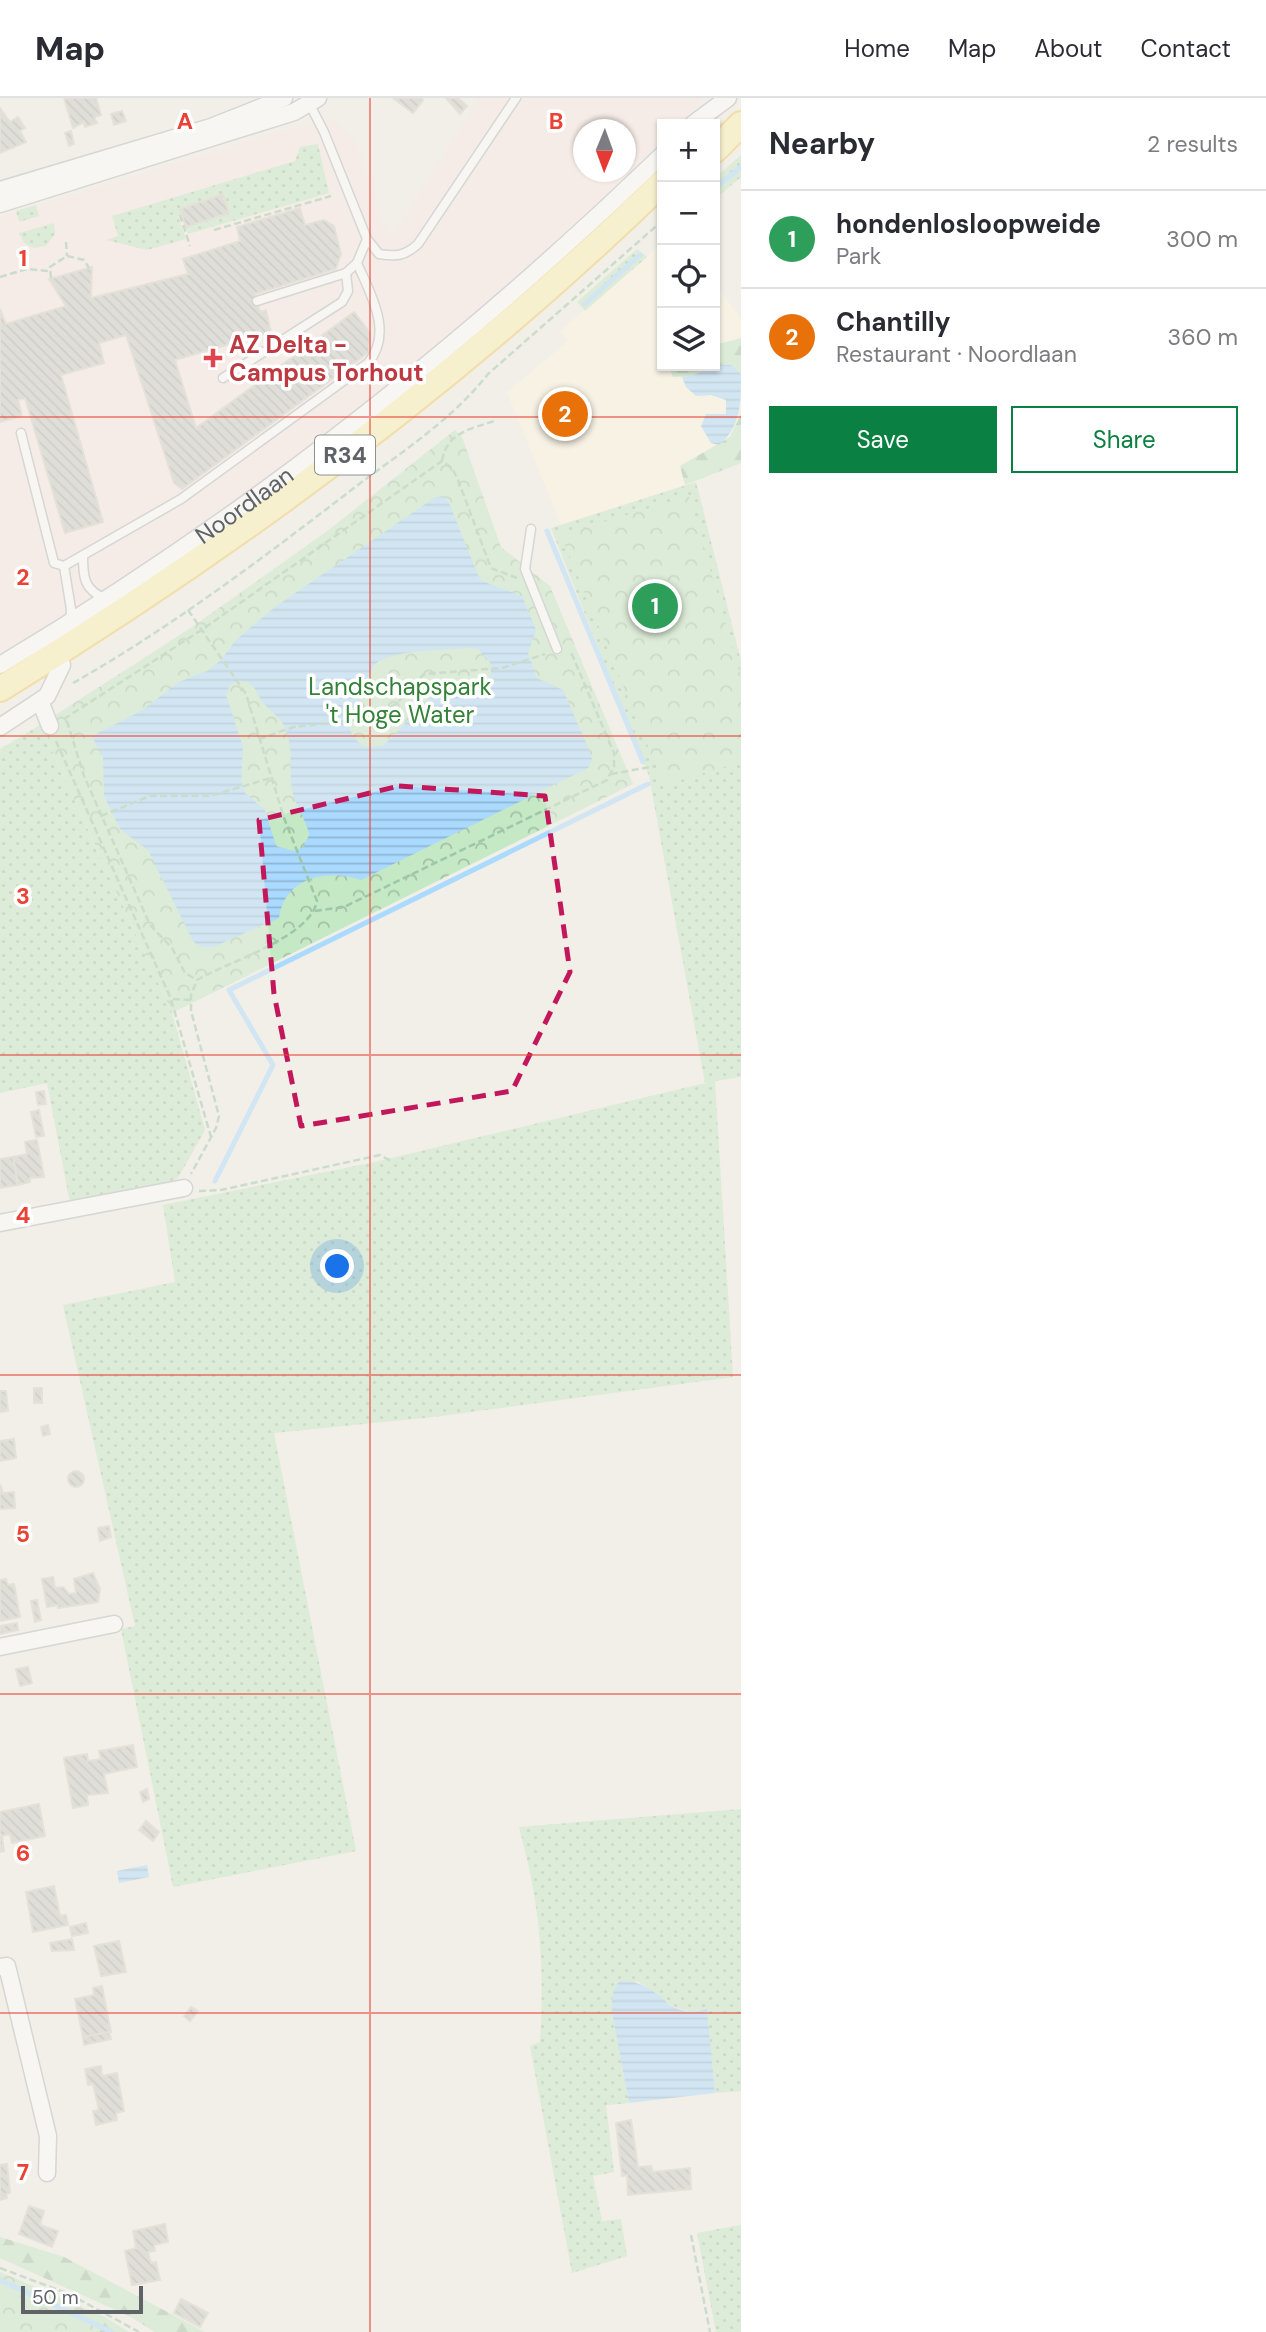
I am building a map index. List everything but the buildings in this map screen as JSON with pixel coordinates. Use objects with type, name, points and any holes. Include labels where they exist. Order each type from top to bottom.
[{"type":"main road","points":[[720,127],[741,107]]},
{"type":"main road","points":[[720,145],[741,124]]},
{"type":"main road","name":"Noordlaan","points":[[0,689],[219,548],[346,454],[527,308],[657,188]]},
{"type":"main road","name":"Noordlaan","points":[[0,703],[211,568],[348,469],[473,371],[657,205]]},
{"type":"street","points":[[212,132],[284,98]]},
{"type":"street","points":[[701,119],[728,98]]},
{"type":"street","points":[[1,194],[311,100]]},
{"type":"street","name":"Noordlaan","points":[[0,665],[70,622],[236,510],[397,389],[509,296],[657,160]]},
{"type":"street","points":[[0,727],[45,696],[62,665]]},
{"type":"street","points":[[45,696],[50,726]]},
{"type":"street","points":[[0,1223],[184,1188]]},
{"type":"street","points":[[0,1647],[114,1624]]},
{"type":"street","points":[[0,1967],[7,1966],[48,2136],[47,2174]]},
{"type":"lane","points":[[311,100],[368,239],[379,254],[408,254],[428,230],[516,98]]},
{"type":"lane","points":[[257,300],[346,273],[357,263],[368,239]]},
{"type":"lane","points":[[21,433],[54,563],[64,566],[181,499],[368,363],[375,354],[378,343],[378,312],[357,263]]},
{"type":"lane","points":[[223,378],[342,302],[348,292],[346,273]]},
{"type":"lane","points":[[531,529],[523,562],[557,649]]},
{"type":"lane","points":[[83,556],[83,579],[90,592],[105,599]]},
{"type":"lane","points":[[64,566],[71,602],[70,622]]},
{"type":"path","points":[[215,230],[331,196]]},
{"type":"path","points":[[180,215],[190,246]]},
{"type":"path","points":[[197,980],[184,973],[172,948],[150,925],[105,826],[66,718],[45,696],[87,675],[188,609],[309,523],[463,402],[488,374],[657,225]]},
{"type":"path","points":[[66,242],[67,256]]},
{"type":"path","points":[[48,271],[57,260],[67,256],[83,260],[89,268]]},
{"type":"path","points":[[0,277],[27,269],[48,271]]},
{"type":"path","points":[[48,271],[51,278]]},
{"type":"path","points":[[66,718],[203,629],[442,461],[449,440],[460,433],[497,420]]},
{"type":"path","points":[[442,461],[452,468],[458,480],[491,568],[508,576],[531,580]]},
{"type":"path","points":[[188,609],[222,655],[250,703],[271,778],[317,901],[315,911],[292,933],[197,980],[191,1000],[192,1017],[219,1110],[218,1122],[184,1188],[221,1190],[380,1155],[393,1162]]},
{"type":"path","points":[[315,911],[344,907],[607,779],[611,774],[614,753],[568,644]]},
{"type":"path","points":[[258,739],[303,726],[351,722],[385,712],[424,674],[489,670],[537,657]]},
{"type":"path","points":[[50,726],[171,999],[211,1137]]},
{"type":"path","points":[[611,774],[656,766]]},
{"type":"path","points":[[101,816],[157,794],[210,796],[271,778]]},
{"type":"path","points":[[95,831],[105,826]]},
{"type":"path","points":[[171,999],[191,1000]]},
{"type":"path","points":[[691,2235],[710,2332]]},
{"type":"path","points":[[0,2268],[69,2294],[139,2332]]},
{"type":"highlighted area","points":[[399,786],[545,796],[570,972],[512,1091],[301,1126],[274,994],[259,820]]},
{"type":"shaded area","name":"AZ Delta - Campus Torhout","points":[[479,98],[703,98],[683,119],[657,119],[657,146],[636,166],[636,119],[573,119],[573,182],[620,182],[492,305],[360,412],[185,540],[0,660],[0,217],[294,127],[334,119],[356,141],[387,234],[394,234]]},
{"type":"shaded area","points":[[657,247],[657,371],[671,371],[673,377],[682,377],[686,387],[701,398],[710,395],[726,400],[728,407],[711,443],[719,445],[681,465],[685,485],[561,525],[507,392],[568,341],[560,331]]},
{"type":"shaded area","points":[[720,290],[741,319],[741,338],[720,344]]},
{"type":"green space","points":[[318,144],[329,193],[188,234],[186,227],[229,213],[223,195],[180,209],[182,215],[178,216],[186,239],[147,250],[106,240],[118,236],[112,216],[295,161],[300,147]]},
{"type":"green space","points":[[741,155],[741,177],[720,195],[720,174]]},
{"type":"green space","points":[[36,205],[39,216],[19,222],[16,211]]},
{"type":"green space","points":[[54,223],[55,234],[46,246],[33,248],[24,243],[19,233]]},
{"type":"green space","points":[[637,249],[647,257],[585,311],[577,302]]},
{"type":"green space","points":[[741,338],[741,374],[730,365],[720,364],[720,344]]},
{"type":"green space","points":[[671,371],[702,371],[692,376],[673,377]]},
{"type":"green space","points":[[741,414],[741,463],[685,485],[680,466],[730,437]]},
{"type":"green space","name":"Landschapspark 't Hoge Water","points":[[455,430],[462,437],[501,547],[550,586],[633,784],[172,1013],[40,725],[192,627],[326,532]]},
{"type":"green space","points":[[696,482],[741,661],[741,1077],[715,1081],[733,1377],[434,1417],[274,1433],[356,1851],[173,1887],[121,1629],[135,1626],[63,1305],[175,1282],[163,1205],[375,1162],[705,1083],[649,776],[551,528]]},
{"type":"green space","points":[[689,496],[741,677],[741,762],[664,785],[561,535]]},
{"type":"green space","points":[[40,725],[172,1013],[205,1130],[178,1178],[70,1203],[47,1083],[0,1093],[0,749]]},
{"type":"green space","points":[[741,1809],[741,2091],[715,2093],[707,2009],[686,2011],[678,2008],[637,1981],[612,2012],[629,2103],[606,2105],[614,2172],[593,2176],[602,2221],[621,2219],[627,2256],[572,2273],[530,2046],[540,2042],[541,1959],[532,1882],[519,1827]]},
{"type":"green space","points":[[741,2225],[741,2332],[716,2332],[697,2233]]},
{"type":"green space","points":[[0,2237],[64,2257],[205,2332],[155,2332],[131,2317],[0,2258]]},
{"type":"green space","points":[[0,2272],[103,2316],[99,2332],[0,2332]]},
{"type":"green space","points":[[103,2316],[129,2332],[99,2332]]},
{"type":"water","points":[[720,364],[731,365],[741,374],[740,404],[736,422],[719,445],[711,443],[701,426],[706,414],[726,414],[726,400],[711,395],[696,396],[686,387],[682,377],[702,371],[720,371]]},
{"type":"water","points":[[443,496],[449,503],[482,581],[522,596],[536,630],[528,653],[537,678],[563,690],[590,752],[592,760],[588,768],[361,880],[335,875],[321,876],[298,885],[283,904],[279,918],[213,947],[202,947],[193,941],[148,850],[120,829],[104,796],[103,758],[92,736],[141,711],[179,682],[207,671],[220,661],[236,640],[275,607],[434,498]],"holes":[[[478,649],[490,662],[491,675],[482,688],[430,698],[383,746],[365,747],[353,736],[349,716],[361,698],[376,663],[401,654]],[[238,681],[252,685],[264,704],[281,721],[287,733],[293,794],[309,835],[303,847],[294,851],[276,846],[265,810],[245,793],[241,783],[243,747],[226,695],[230,685]]]},
{"type":"water","points":[[147,1865],[149,1877],[119,1883],[117,1871]]},
{"type":"water","points":[[620,1981],[647,1987],[681,2010],[692,2012],[707,2009],[715,2093],[629,2103],[612,2012],[612,1999]]},
{"type":"waterway","points":[[720,184],[741,167]]},
{"type":"waterway","points":[[585,304],[640,255]]},
{"type":"waterway","points":[[547,531],[643,762]]},
{"type":"waterway","points":[[215,1181],[273,1065],[229,990],[648,784]]},
{"type":"waterway","points":[[0,2280],[112,2332]]},
{"type":"place","name":"AZ Delta - Campus Torhout","points":[[213,358]]},
{"type":"place","name":"Chantilly","points":[[565,414]]},
{"type":"place","name":"hondenlosloopweide","points":[[655,606]]}]
